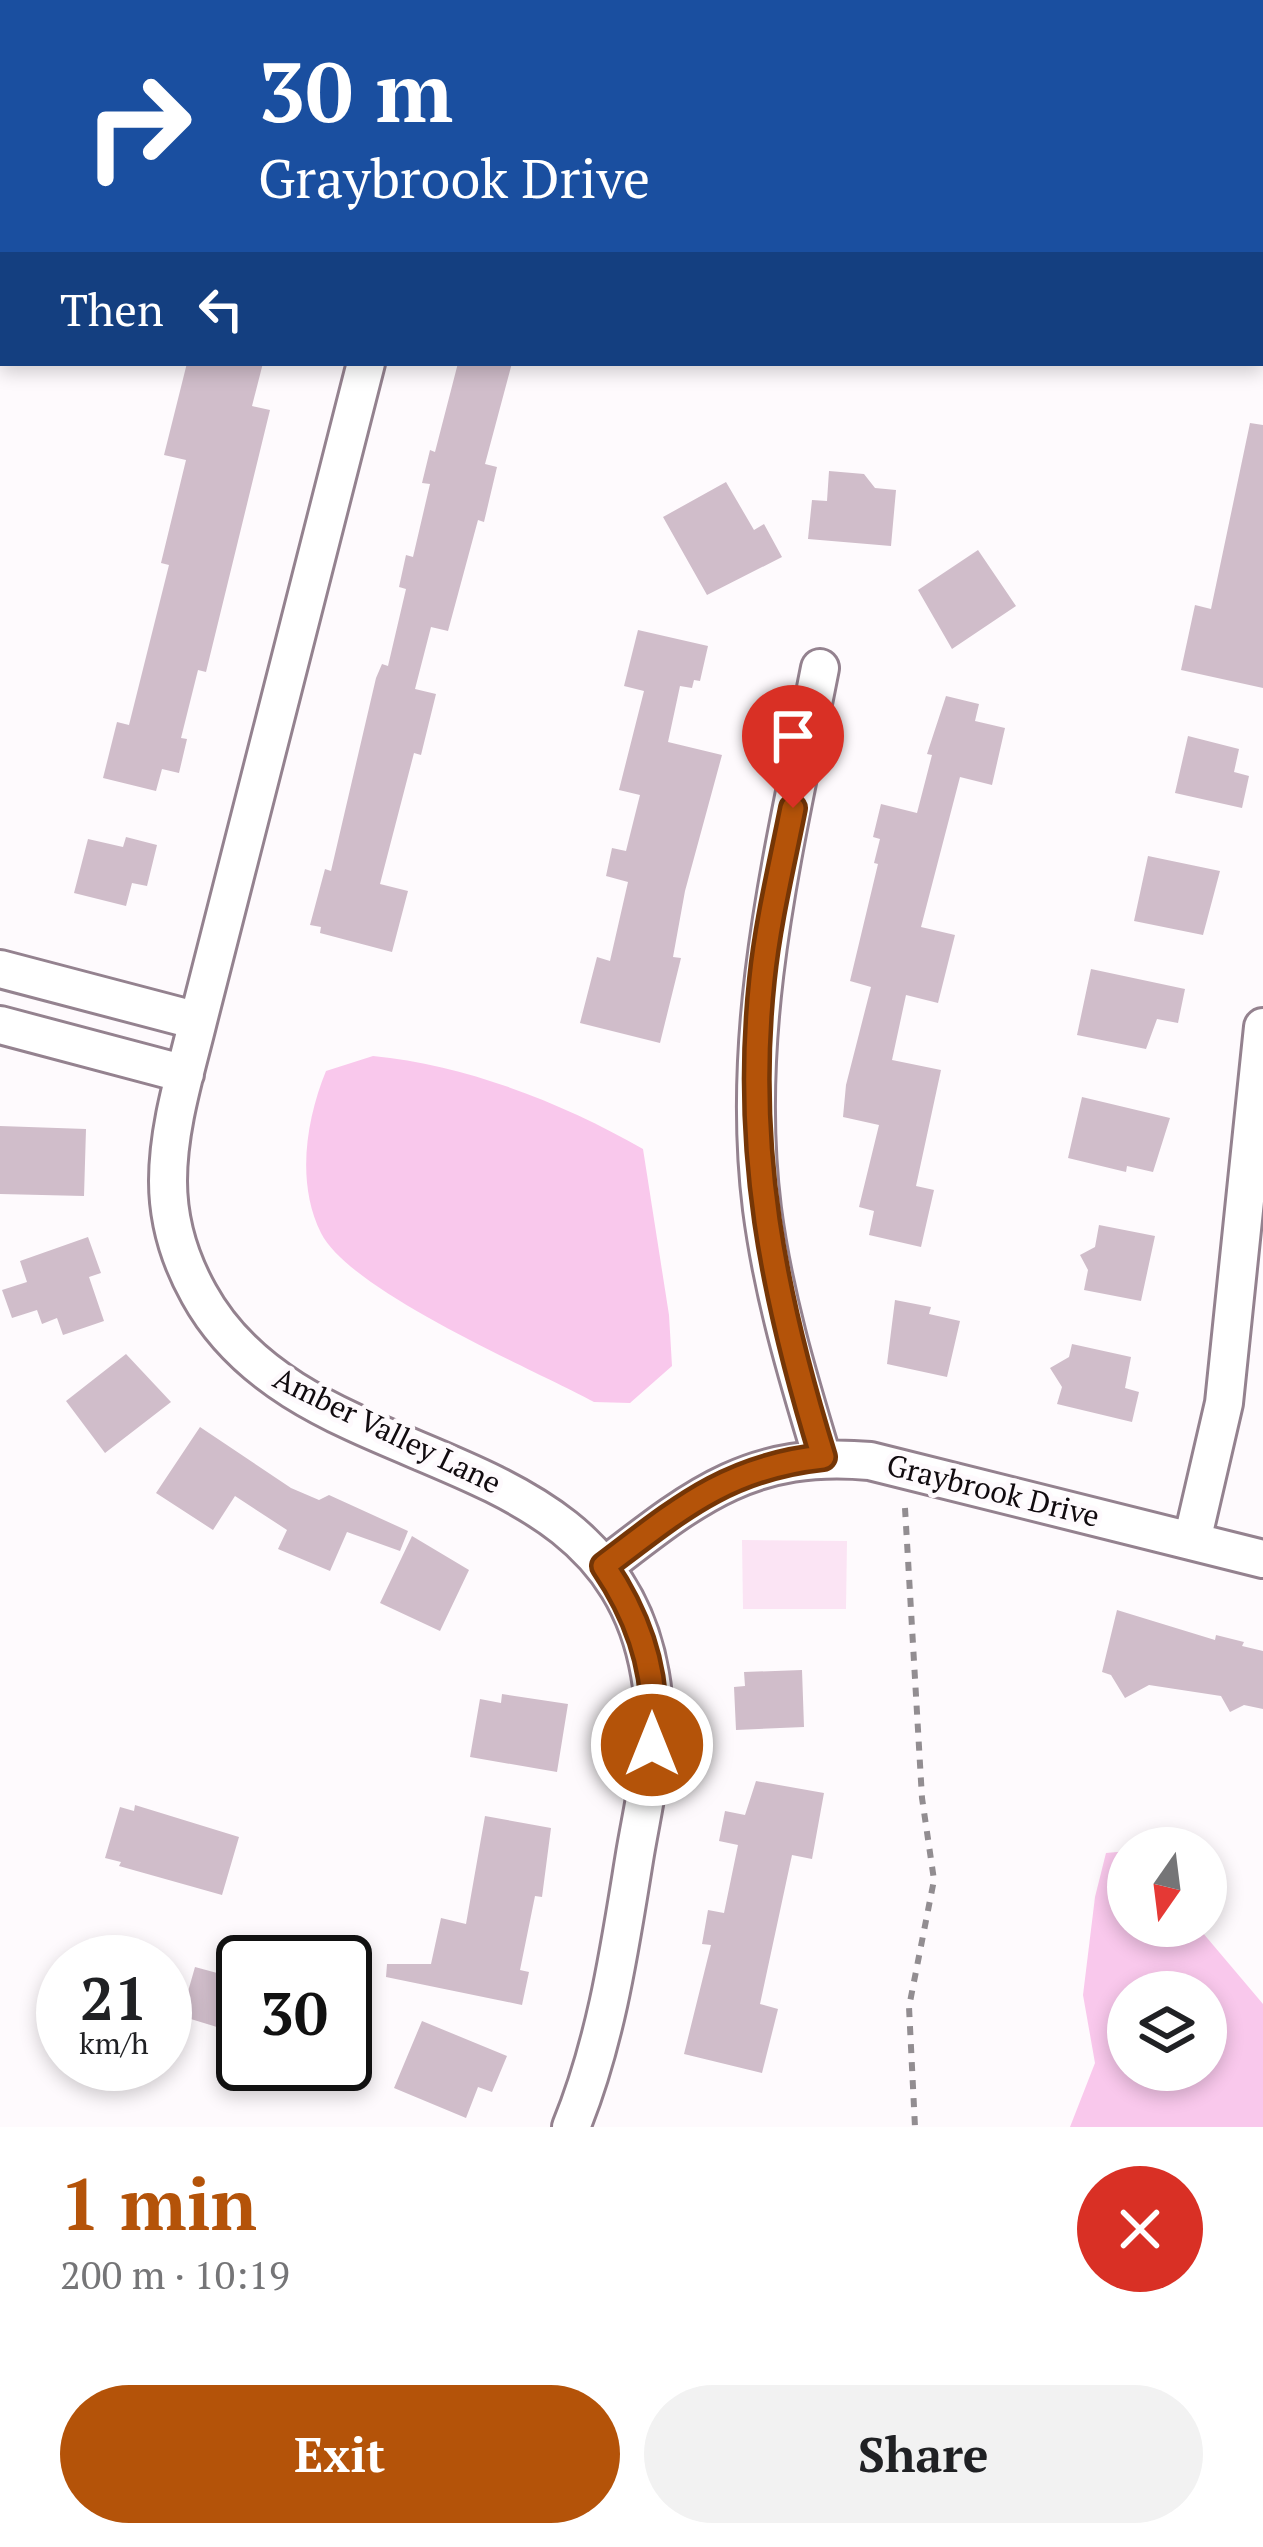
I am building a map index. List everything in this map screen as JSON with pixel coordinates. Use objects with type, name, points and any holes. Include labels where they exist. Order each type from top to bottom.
[{"type":"street","name":"Amber Valley Lane","points":[[365,366],[185,1074],[170,1151],[172,1216],[194,1285],[230,1341],[275,1382],[536,1503],[573,1532],[604,1566],[640,1631],[654,1722],[609,2003],[571,2127]]},
{"type":"street","points":[[820,668],[764,963],[756,1118],[772,1272],[823,1457]]},
{"type":"street","points":[[0,969],[198,1021]]},
{"type":"street","points":[[0,1024],[185,1074]]},
{"type":"street","points":[[1192,1541],[1223,1403],[1263,1027]]},
{"type":"street","name":"Graybrook Drive","points":[[604,1566],[693,1498],[730,1478],[823,1457],[903,1469],[1263,1559]]},
{"type":"path","points":[[903,1469],[922,1798],[934,1880],[909,2007],[915,2127]]},
{"type":"shaded area","points":[[373,1056],[443,1068],[513,1089],[643,1149],[669,1315],[672,1366],[630,1403],[594,1402],[445,1327],[367,1280],[321,1233],[306,1173],[319,1090],[326,1071]]},
{"type":"shaded area","points":[[742,1540],[847,1541],[846,1609],[743,1609]]},
{"type":"shaded area","points":[[1107,1853],[1107,1947],[1215,1947],[1263,2004],[1263,2127],[1070,2127],[1095,2063],[1083,1995],[1095,1897]]},
{"type":"building","points":[[186,366],[262,366],[252,406],[270,410],[206,672],[198,670],[181,738],[187,739],[179,773],[162,769],[156,791],[103,778],[117,722],[129,725],[169,565],[161,563],[186,460],[164,455]]},
{"type":"building","points":[[457,366],[511,366],[485,464],[497,467],[484,522],[478,520],[448,631],[431,627],[415,689],[436,694],[421,755],[414,753],[380,884],[408,891],[392,952],[320,933],[321,927],[310,925],[325,869],[331,871],[376,678],[382,664],[388,666],[406,589],[399,587],[406,555],[413,557],[430,484],[422,483],[430,450],[435,452]]},
{"type":"building","points":[[1250,423],[1263,425],[1263,688],[1181,670],[1195,605],[1211,609]]},
{"type":"building","points":[[829,471],[864,474],[875,488],[896,490],[891,546],[808,539],[812,500],[827,501]]},
{"type":"building","points":[[726,482],[754,530],[764,524],[782,557],[707,595],[663,517]]},
{"type":"building","points":[[978,550],[1016,606],[952,649],[918,590]]},
{"type":"building","points":[[638,630],[708,646],[700,681],[694,680],[692,688],[680,686],[668,742],[722,755],[685,891],[673,957],[681,958],[660,1043],[580,1023],[597,957],[610,961],[628,882],[606,876],[612,848],[626,851],[640,795],[619,790],[644,691],[624,686]]},
{"type":"building","points":[[946,696],[979,704],[975,721],[1005,728],[992,785],[960,777],[921,927],[955,935],[938,1003],[906,995],[892,1060],[941,1070],[916,1186],[934,1190],[921,1247],[869,1235],[874,1211],[859,1207],[879,1125],[843,1117],[846,1085],[871,987],[850,981],[878,864],[874,863],[880,839],[873,837],[881,804],[917,813],[932,755],[927,754]]},
{"type":"building","points":[[1188,736],[1239,749],[1234,772],[1249,776],[1242,808],[1175,793]]},
{"type":"building","points":[[126,837],[157,845],[147,886],[132,883],[126,906],[74,893],[88,839],[123,847]]},
{"type":"building","points":[[1148,856],[1220,871],[1203,935],[1134,921]]},
{"type":"building","points":[[1091,969],[1185,989],[1178,1023],[1157,1019],[1146,1049],[1077,1035]]},
{"type":"building","points":[[1082,1097],[1170,1118],[1153,1172],[1127,1166],[1126,1172],[1068,1158]]},
{"type":"building","points":[[0,1126],[86,1129],[84,1196],[0,1194]]},
{"type":"building","points":[[1099,1225],[1155,1236],[1141,1301],[1084,1290],[1088,1270],[1080,1255],[1095,1247]]},
{"type":"building","points":[[88,1237],[101,1273],[89,1277],[104,1321],[63,1335],[57,1318],[42,1324],[37,1310],[12,1318],[2,1290],[27,1282],[20,1261]]},
{"type":"building","points":[[895,1300],[931,1307],[929,1314],[960,1321],[947,1377],[887,1364]]},
{"type":"building","points":[[1072,1344],[1131,1357],[1125,1388],[1139,1392],[1132,1422],[1057,1404],[1062,1387],[1050,1368],[1069,1357]]},
{"type":"building","points":[[126,1354],[171,1402],[105,1453],[66,1401]]},
{"type":"building","points":[[200,1427],[291,1488],[319,1500],[329,1495],[408,1531],[400,1551],[347,1532],[330,1571],[278,1549],[287,1530],[235,1496],[213,1530],[156,1493]]},
{"type":"building","points":[[412,1536],[469,1570],[440,1631],[380,1603]]},
{"type":"building","points":[[1117,1610],[1263,1651],[1263,1709],[1244,1705],[1230,1712],[1221,1696],[1149,1685],[1125,1698],[1111,1675],[1102,1672]]},
{"type":"building","points":[[802,1670],[804,1727],[736,1730],[734,1687],[745,1686],[744,1672]]},
{"type":"building","points":[[502,1694],[568,1704],[557,1772],[470,1757],[480,1699],[501,1703]]},
{"type":"building","points":[[756,1781],[824,1793],[812,1859],[792,1855],[760,2004],[778,2009],[762,2073],[684,2054],[711,1945],[702,1944],[708,1910],[724,1913],[738,1845],[719,1841],[725,1811],[745,1815]]},
{"type":"building","points":[[135,1805],[239,1837],[222,1895],[105,1858],[120,1807],[134,1811]]},
{"type":"building","points":[[485,1816],[551,1828],[542,1897],[535,1896],[520,1970],[529,1972],[522,2005],[386,1977],[387,1964],[431,1964],[441,1918],[466,1924]]},
{"type":"building","points":[[195,1967],[216,1973],[216,2027],[192,2019]]},
{"type":"building","points":[[422,2021],[507,2056],[492,2092],[478,2087],[466,2118],[394,2088]]},
{"type":"route","points":[[652,1745],[651,1680],[640,1631],[604,1566],[693,1498],[730,1478],[823,1457],[772,1272],[757,1141],[762,979],[793,808]]}]
